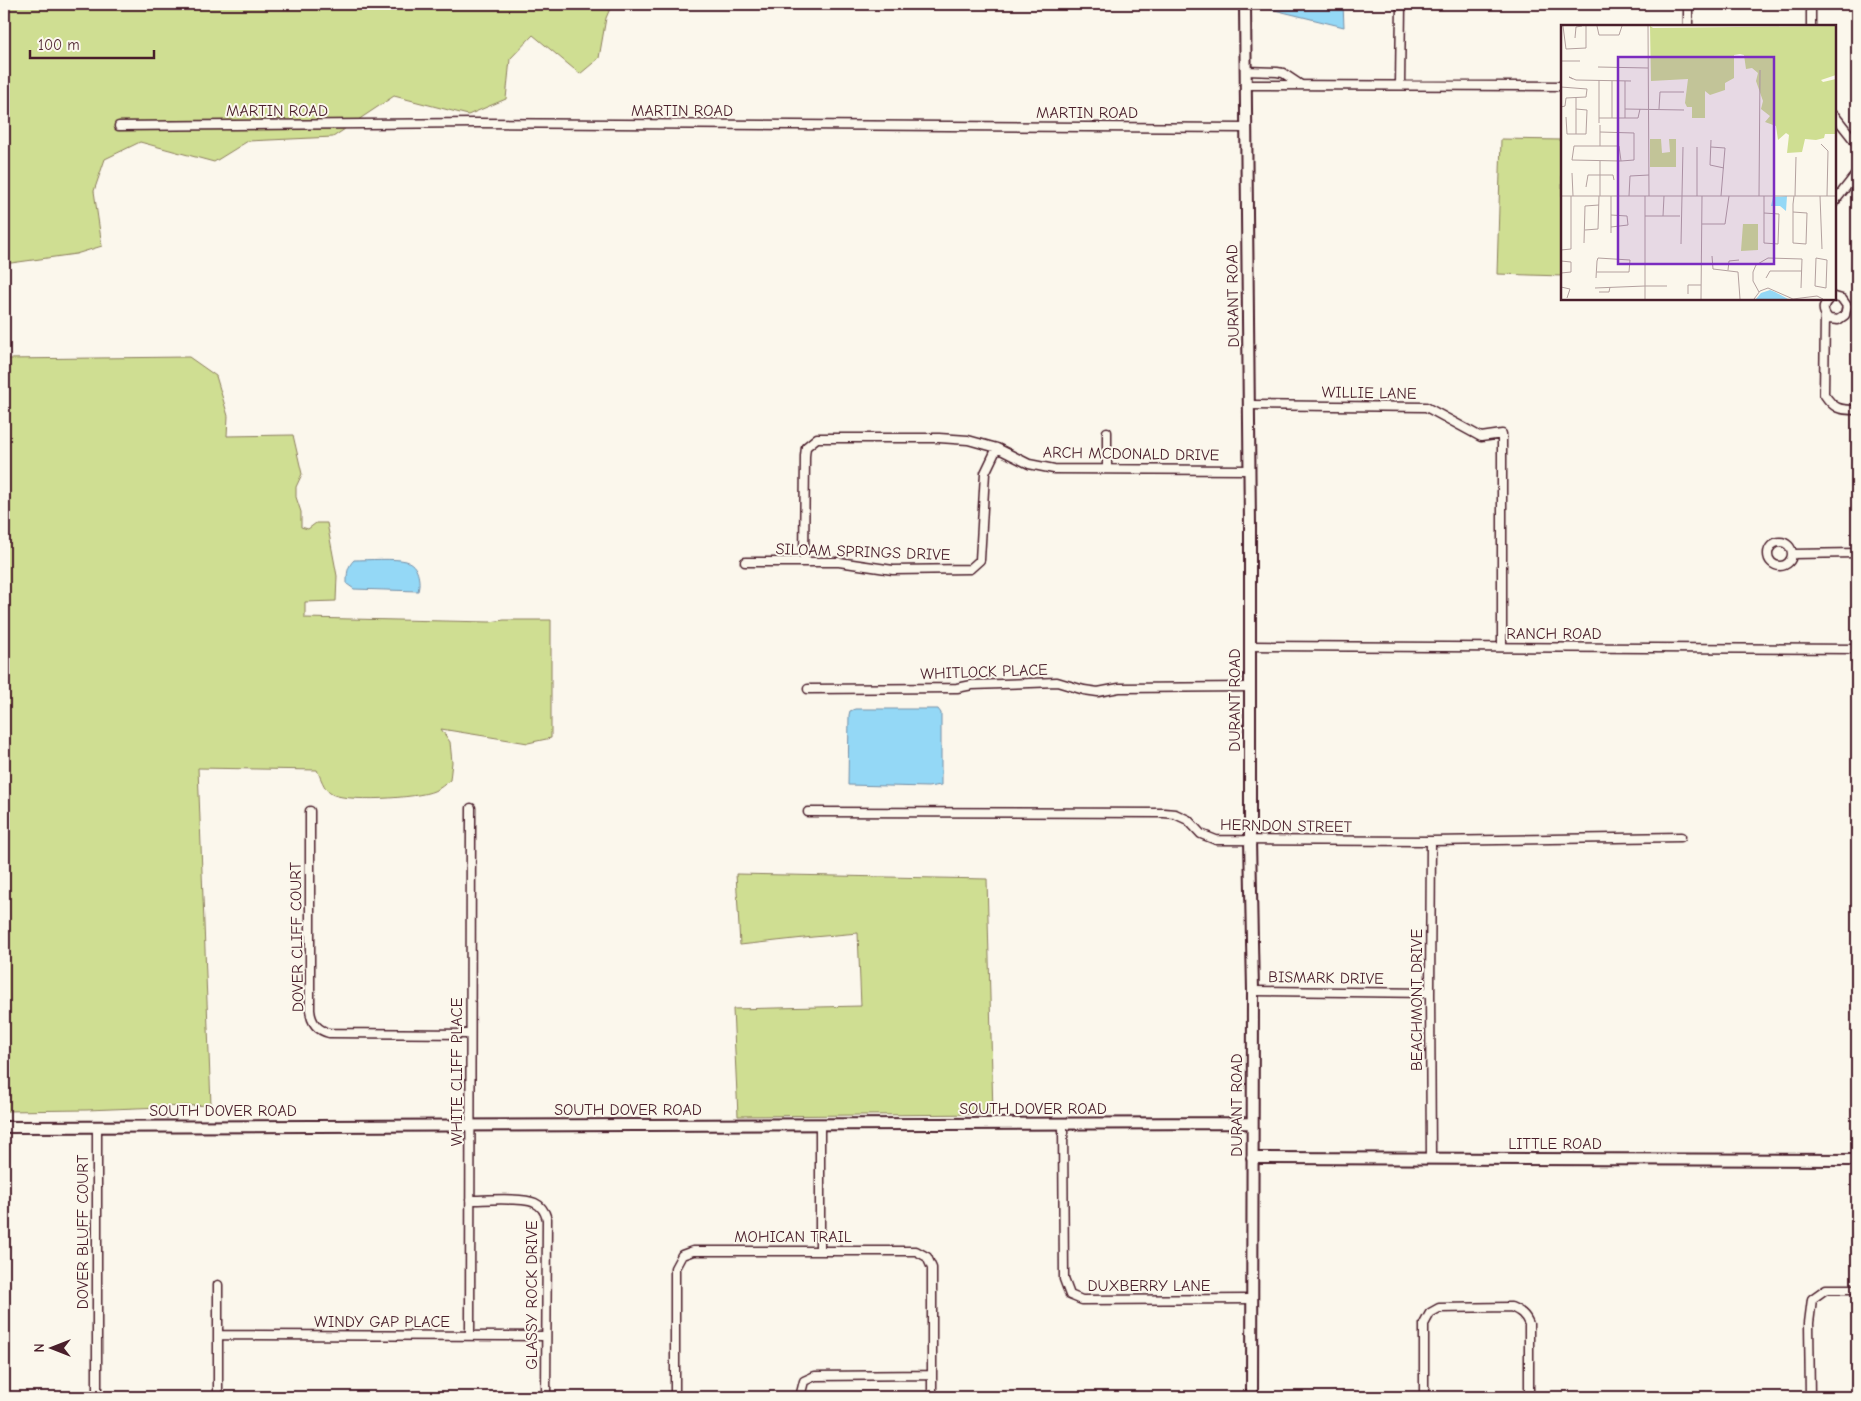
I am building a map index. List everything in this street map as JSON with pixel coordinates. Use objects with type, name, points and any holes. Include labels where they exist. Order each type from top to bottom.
[{"type":"street","name":"DURANT ROAD","points":[[1245,4],[1251,646],[1252,1397]]},
{"type":"street","points":[[1400,85],[1401,4]]},
{"type":"street","points":[[1688,4],[1688,25]]},
{"type":"street","points":[[1811,4],[1811,25]]},
{"type":"street","points":[[1245,71],[1283,73],[1301,85]]},
{"type":"street","points":[[1245,85],[1561,86]]},
{"type":"street","points":[[1836,117],[1857,144]]},
{"type":"street","name":"MARTIN ROAD","points":[[120,126],[482,124],[1245,128]]},
{"type":"street","points":[[1836,200],[1857,173]]},
{"type":"street","points":[[1826,315],[1829,319],[1838,320],[1845,315],[1847,311],[1845,302],[1842,298],[1836,297]]},
{"type":"street","points":[[1827,300],[1824,306],[1826,315],[1824,394],[1830,404],[1840,410],[1857,410]]},
{"type":"street","name":"WILLIE LANE","points":[[1249,405],[1426,407],[1481,437],[1502,434],[1502,647]]},
{"type":"street","points":[[1107,432],[1107,469]]},
{"type":"street","name":"ARCH MCDONALD DRIVE","points":[[804,562],[804,456],[806,447],[812,441],[824,438],[939,438],[968,440],[997,448],[1029,464],[1054,469],[1249,470]]},
{"type":"street","name":"SILOAM SPRINGS DRIVE","points":[[745,562],[840,562],[894,570],[970,569],[980,560],[985,473],[997,448]]},
{"type":"street","points":[[1792,554],[1857,553]]},
{"type":"street","name":"RANCH ROAD","points":[[1251,646],[1857,649]]},
{"type":"street","name":"WHITLOCK PLACE","points":[[808,689],[956,688],[972,685],[1057,682],[1098,692],[1119,688],[1250,687]]},
{"type":"street","name":"WHITE CLIFF PLACE","points":[[470,1336],[471,808]]},
{"type":"street","name":"DOVER CLIFF COURT","points":[[310,811],[310,1010],[315,1025],[329,1033],[470,1034]]},
{"type":"street","name":"HERNDON STREET","points":[[808,812],[1164,813],[1175,814],[1188,820],[1201,834],[1216,840],[1431,841],[1681,837]]},
{"type":"street","name":"BEACHMONT DRIVE","points":[[1431,841],[1431,1158]]},
{"type":"street","name":"BISMARK DRIVE","points":[[1252,991],[1430,993]]},
{"type":"street","name":"SOUTH DOVER ROAD","points":[[4,1127],[1252,1123]]},
{"type":"street","name":"DUXBERRY LANE","points":[[1063,1124],[1064,1279],[1070,1295],[1082,1300],[1252,1299]]},
{"type":"street","points":[[820,1125],[820,1251]]},
{"type":"street","name":"DOVER BLUFF COURT","points":[[97,1126],[97,1397]]},
{"type":"street","name":"LITTLE ROAD","points":[[1252,1158],[1857,1160]]},
{"type":"street","name":"GLASSY ROCK DRIVE","points":[[470,1200],[525,1201],[536,1203],[545,1212],[547,1218],[546,1397]]},
{"type":"street","name":"MOHICAN TRAIL","points":[[675,1397],[675,1268],[682,1255],[693,1251],[916,1251],[927,1258],[932,1268],[932,1397]]},
{"type":"street","points":[[218,1285],[218,1397]]},
{"type":"street","points":[[1810,1397],[1810,1323],[1812,1299],[1826,1289],[1857,1289]]},
{"type":"street","points":[[1424,1397],[1424,1324],[1430,1313],[1439,1308],[1511,1308],[1520,1311],[1526,1316],[1529,1324],[1529,1397]]},
{"type":"street","name":"WINDY GAP PLACE","points":[[218,1335],[546,1336]]},
{"type":"street","points":[[800,1397],[804,1381],[815,1376],[932,1375]]},
{"type":"green space","points":[[4,4],[612,4],[606,18],[599,58],[580,74],[533,35],[510,59],[506,99],[468,115],[394,96],[358,120],[115,122],[115,130],[345,129],[333,137],[248,141],[214,162],[140,142],[105,159],[94,191],[102,246],[76,254],[4,264]]},
{"type":"green space","points":[[1501,139],[1561,140],[1561,276],[1497,274]]},
{"type":"green space","points":[[189,357],[216,376],[228,416],[227,436],[293,435],[302,474],[296,487],[296,497],[301,512],[301,527],[308,529],[316,523],[327,523],[337,576],[336,601],[305,602],[305,618],[490,622],[504,620],[551,620],[551,738],[528,743],[441,729],[450,742],[452,762],[450,780],[434,791],[413,796],[365,799],[338,796],[328,791],[317,770],[198,768],[211,1105],[4,1111],[4,359]]},
{"type":"green space","points":[[736,874],[987,879],[993,1114],[738,1116],[733,1009],[861,1006],[858,933],[740,945]]},
{"type":"water","points":[[1258,4],[1343,4],[1344,27],[1258,6]]},
{"type":"water","points":[[354,560],[406,561],[418,573],[418,591],[354,589],[347,584],[348,570]]},
{"type":"water","points":[[855,709],[938,709],[941,713],[941,785],[928,787],[848,785],[849,715],[850,711]]}]
